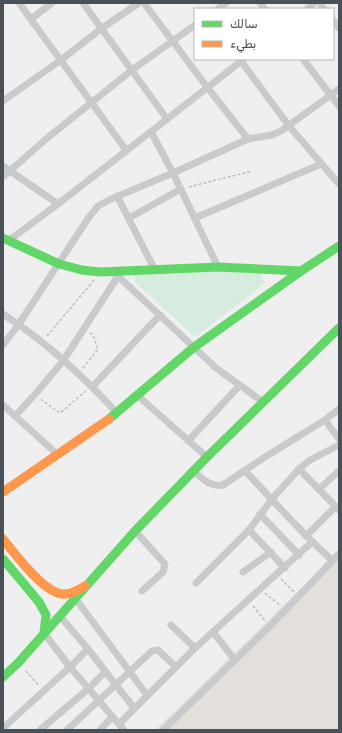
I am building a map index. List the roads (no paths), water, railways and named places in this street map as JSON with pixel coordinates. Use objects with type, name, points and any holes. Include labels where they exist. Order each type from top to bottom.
[{"type":"main road","points":[[6,239],[59,264],[82,270],[100,272],[120,274],[154,270],[218,268],[301,271]]},
{"type":"main road","points":[[3,492],[117,413],[193,348],[301,271],[339,246]]},
{"type":"main road","points":[[3,677],[18,663],[135,531],[207,457],[339,328]]},
{"type":"main road","points":[[3,539],[41,582],[50,588],[60,593],[72,592],[88,584]]},
{"type":"main road","points":[[3,559],[40,602],[46,615],[44,634]]},
{"type":"street","points":[[19,3],[91,104],[126,150]]},
{"type":"street","points":[[31,19],[52,3]]},
{"type":"street","points":[[83,3],[167,119]]},
{"type":"street","points":[[3,101],[61,60],[102,28],[139,3]]},
{"type":"street","points":[[144,3],[206,87],[248,139]]},
{"type":"street","points":[[3,177],[46,139],[132,70],[194,26]]},
{"type":"street","points":[[6,239],[58,204],[242,60],[289,126],[339,184]]},
{"type":"street","points":[[304,60],[339,106]]},
{"type":"street","points":[[3,345],[19,324],[96,208],[117,196],[173,173],[248,139],[272,135],[289,126],[339,89]]},
{"type":"street","points":[[150,132],[173,173],[218,268]]},
{"type":"street","points":[[195,218],[321,164]]},
{"type":"street","points":[[3,166],[58,204]]},
{"type":"street","points":[[129,218],[181,189]]},
{"type":"street","points":[[117,196],[154,270]]},
{"type":"street","points":[[15,416],[63,361],[120,274],[193,348],[216,368],[263,402]]},
{"type":"street","points":[[3,314],[19,324],[92,386],[117,413]]},
{"type":"street","points":[[92,386],[160,315]]},
{"type":"street","points":[[188,441],[240,385]]},
{"type":"street","points":[[137,395],[207,457]]},
{"type":"street","points":[[3,405],[58,455]]},
{"type":"street","points":[[193,471],[210,484],[218,486],[223,485],[339,410]]},
{"type":"street","points":[[325,420],[339,439]]},
{"type":"street","points":[[196,583],[248,530],[272,498],[300,469],[310,460],[339,445]]},
{"type":"street","points":[[300,469],[337,508],[306,536]]},
{"type":"street","points":[[318,489],[339,470]]},
{"type":"street","points":[[245,471],[272,498],[306,536],[332,560]]},
{"type":"street","points":[[260,514],[299,555]]},
{"type":"street","points":[[248,530],[285,568]]},
{"type":"street","points":[[135,531],[165,564],[163,572],[142,591]]},
{"type":"street","points":[[119,724],[195,648],[312,542]]},
{"type":"street","points":[[243,572],[271,552]]},
{"type":"street","points":[[162,730],[270,626],[339,554]]},
{"type":"street","points":[[75,598],[147,695]]},
{"type":"street","points":[[60,616],[134,708]]},
{"type":"street","points":[[171,624],[195,648]]},
{"type":"street","points":[[213,632],[235,660]]},
{"type":"street","points":[[44,634],[88,689],[124,730]]},
{"type":"street","points":[[3,728],[88,649]]},
{"type":"street","points":[[67,730],[152,651],[155,650],[161,652],[176,667]]},
{"type":"street","points":[[40,730],[88,689],[105,672]]},
{"type":"street","points":[[100,730],[112,716]]}]
